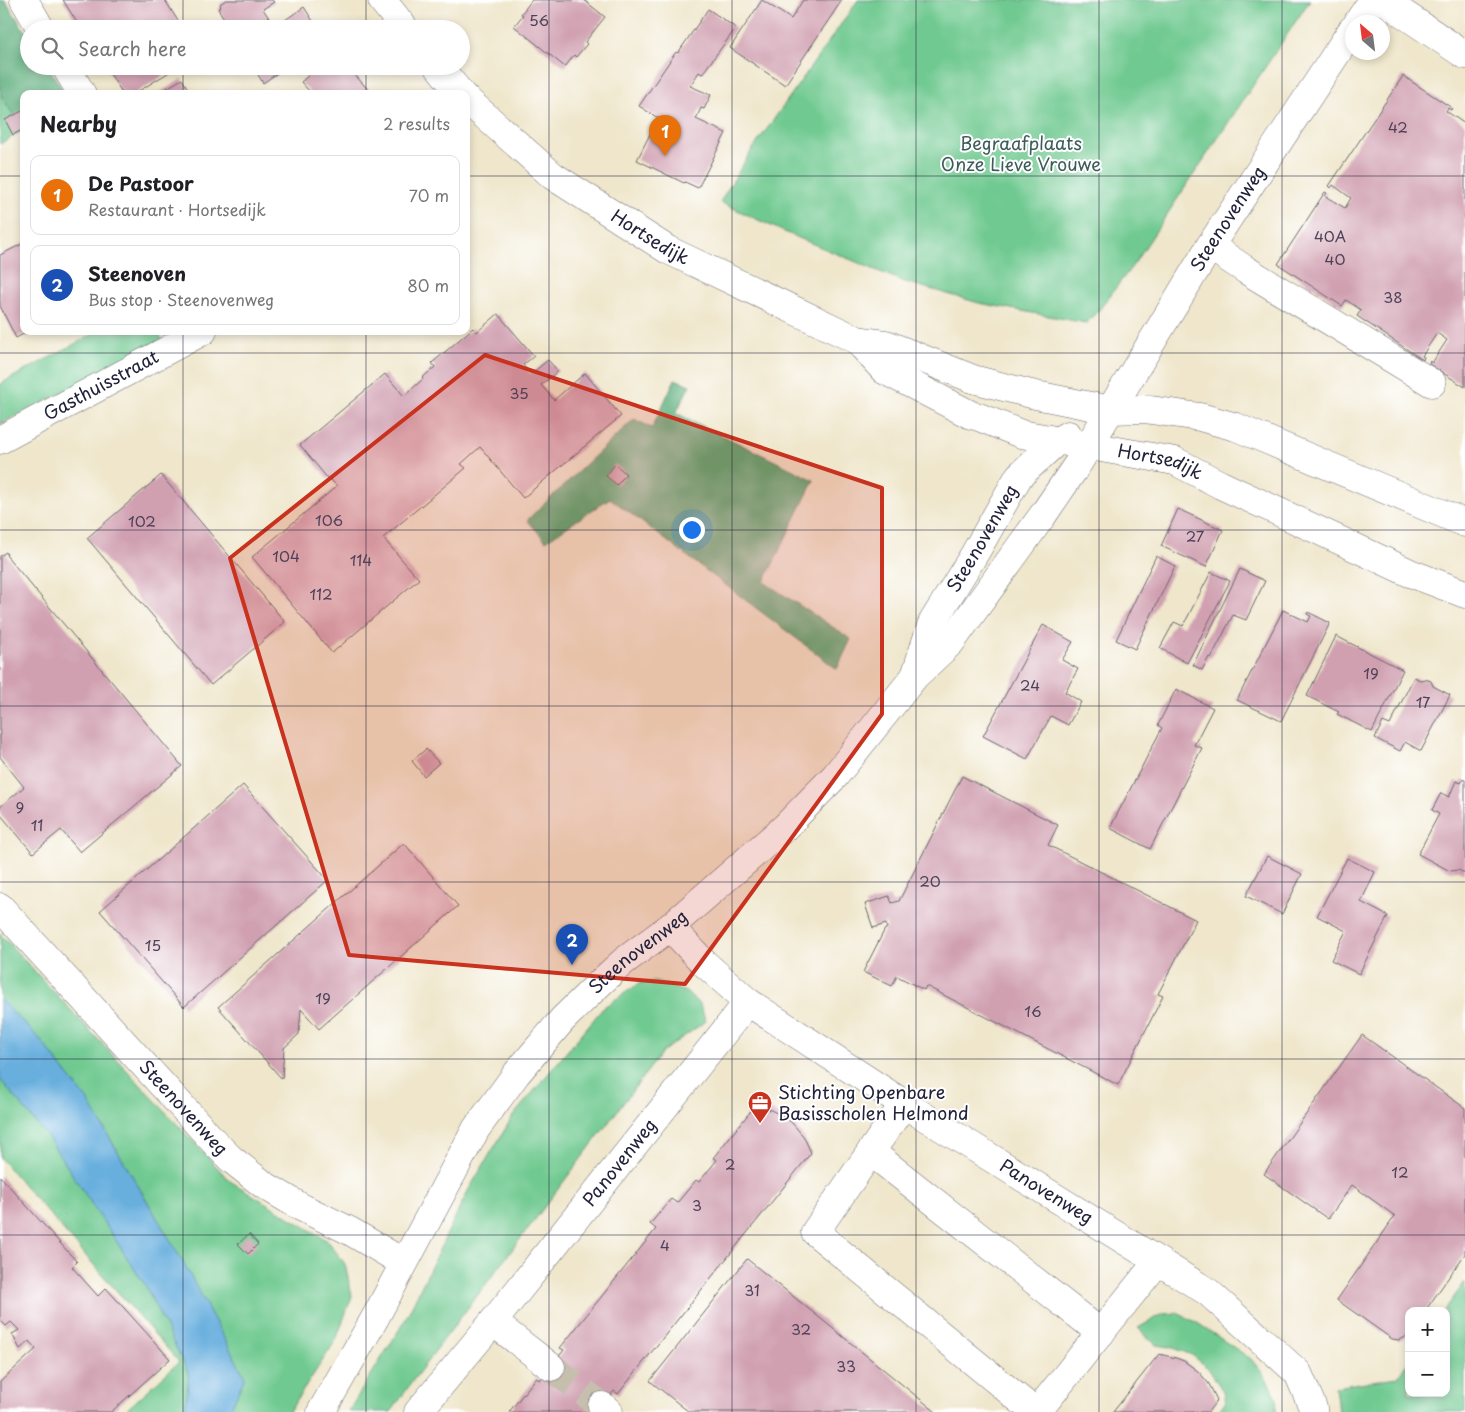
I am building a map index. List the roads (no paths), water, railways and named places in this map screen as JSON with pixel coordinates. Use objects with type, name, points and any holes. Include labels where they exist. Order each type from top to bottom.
[{"type":"street","points":[[24,0],[36,20]]},
{"type":"street","points":[[382,0],[397,20]]},
{"type":"street","points":[[1363,15],[1373,0]]},
{"type":"street","points":[[1383,0],[1465,55]]},
{"type":"street","name":"Steenovenweg","points":[[321,1412],[375,1318],[476,1128],[517,1072],[563,1019],[600,983],[670,927],[785,827],[836,776],[915,676],[951,642],[1043,515],[1088,447],[1210,246],[1345,41]]},
{"type":"street","points":[[70,75],[80,90]]},
{"type":"street","points":[[445,75],[458,90]]},
{"type":"street","name":"Hortsedijk","points":[[470,103],[553,176],[668,250],[858,340],[886,344],[973,379],[1031,394],[1110,410],[1144,409],[1200,417],[1236,427],[1465,522]]},
{"type":"street","points":[[1210,246],[1246,270],[1432,383]]},
{"type":"street","name":"Gasthuisstraat","points":[[0,440],[196,335]]},
{"type":"street","name":"Hortsedijk","points":[[858,340],[884,370],[963,411],[1021,434],[1176,461],[1221,485],[1410,573],[1465,594]]},
{"type":"street","name":"Steenovenweg","points":[[915,676],[932,622],[976,553],[1019,476],[1057,441],[1110,410]]},
{"type":"street","name":"Steenovenweg","points":[[0,907],[217,1146],[231,1159],[264,1185],[301,1207],[350,1230],[404,1263]]},
{"type":"street","name":"Panovenweg","points":[[670,927],[704,963],[748,1002],[904,1104],[1208,1292],[1298,1374],[1313,1412]]},
{"type":"street","name":"Panovenweg","points":[[418,1412],[493,1322],[748,1002]]},
{"type":"street","points":[[904,1104],[815,1232],[1036,1412],[1158,1261]]},
{"type":"street","points":[[871,1152],[1101,1333]]},
{"type":"street","points":[[493,1322],[551,1366]]},
{"type":"water","points":[[0,1000],[39,1038],[88,1101],[183,1262],[245,1377],[229,1412],[185,1412],[189,1374],[145,1285],[49,1139],[0,1079]]},
{"type":"tunnel","points":[[551,1367],[602,1406]]},
{"type":"place","name":"De Pastoor","points":[[665,156]]},
{"type":"place","name":"Steenoven","points":[[572,965]]},
{"type":"place","name":"Stichting Openbare Basisscholen Helmond","points":[[760,1124]]},
{"type":"park label","name":"Begraafplaats Onze Lieve Vrouwe","points":[[1021,154]]}]
